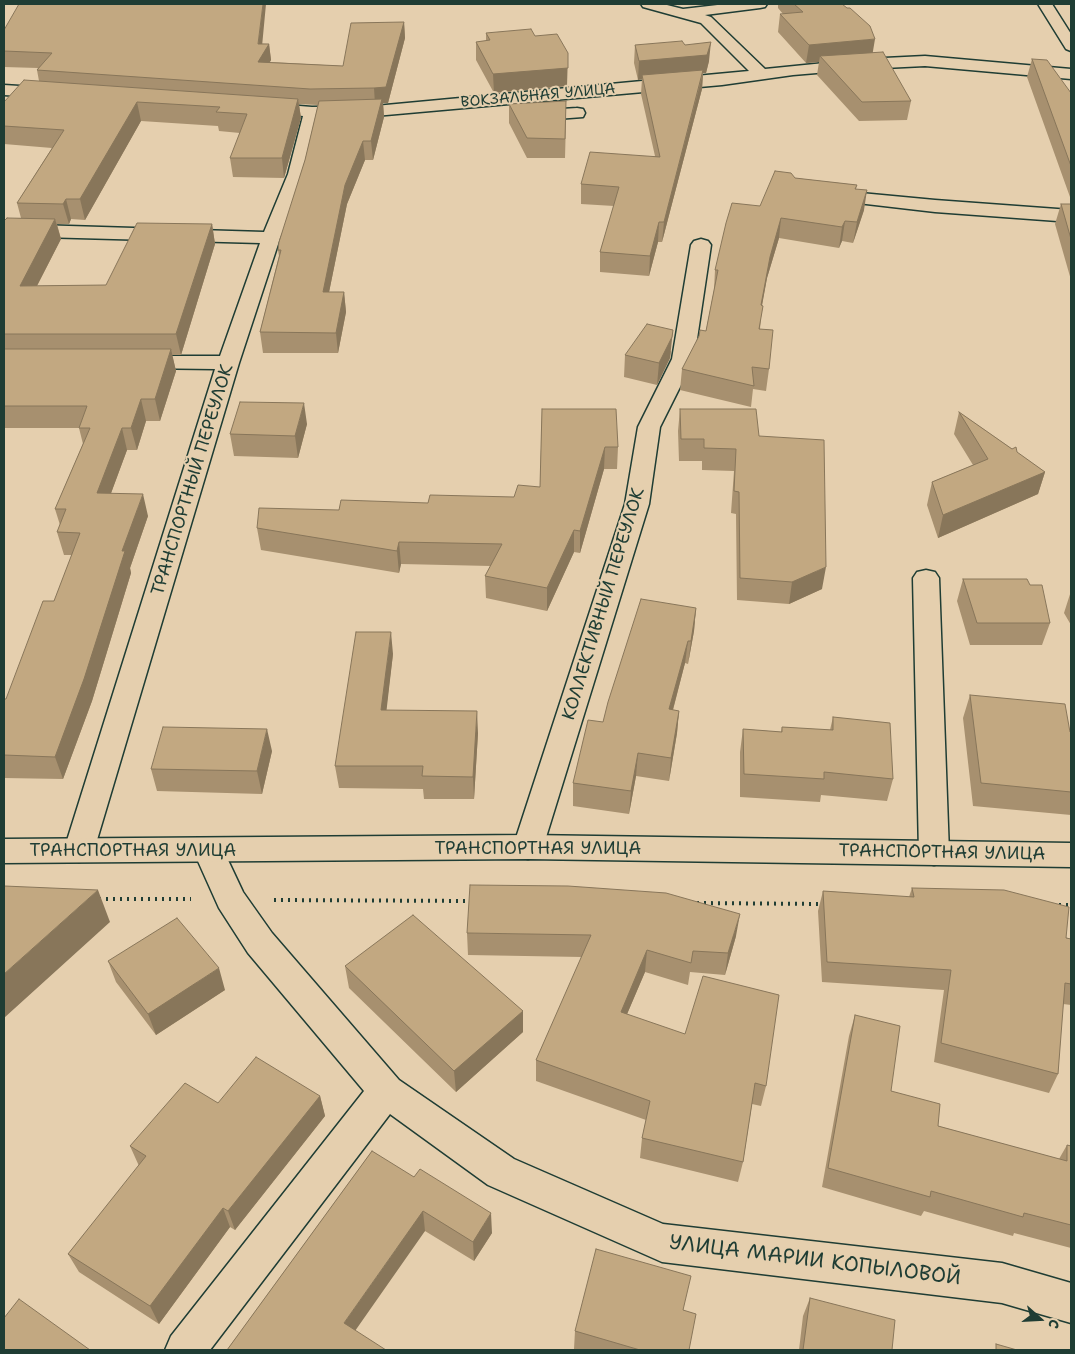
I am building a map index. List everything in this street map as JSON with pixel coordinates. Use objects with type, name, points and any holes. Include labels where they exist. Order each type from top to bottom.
[{"type":"street","points":[[648,4],[706,20],[761,74]]},
{"type":"street","points":[[686,13],[760,4]]},
{"type":"street","points":[[1045,4],[1071,46]]},
{"type":"street","name":"ВОКЗАЛЬНАЯ УЛИЦА","points":[[249,107],[312,112],[375,111],[722,80],[761,74],[864,64],[925,61],[1071,74]]},
{"type":"street","points":[[4,90],[63,94]]},
{"type":"street","points":[[414,107],[444,115],[484,117]]},
{"type":"street","name":"ТРАНСПОРТНЫЙ ПЕРЕУЛОК","points":[[79,850],[228,363],[271,238],[297,174],[312,112]]},
{"type":"street","points":[[512,117],[577,113]]},
{"type":"street","points":[[809,193],[935,206],[1071,216]]},
{"type":"street","points":[[4,230],[271,238]]},
{"type":"street","name":"КОЛЛЕКТИВНЫЙ ПЕРЕУЛОК","points":[[528,847],[637,504],[649,427],[683,359],[701,245]]},
{"type":"street","points":[[113,362],[228,363]]},
{"type":"street","points":[[926,578],[934,853]]},
{"type":"street","name":"ТРАНСПОРТНАЯ УЛИЦА","points":[[4,851],[528,847],[1071,855]]},
{"type":"street","name":"УЛИЦА МАРИИ КОПЫЛОВОЙ","points":[[208,850],[230,899],[260,943],[386,1091],[501,1172],[662,1243],[1002,1283],[1071,1302]]},
{"type":"street","points":[[185,1350],[386,1091]]},
{"type":"path","points":[[92,898],[477,901]]},
{"type":"path","points":[[695,903],[824,904]]},
{"type":"path","points":[[1052,905],[1071,906]]},
{"type":"building","points":[[19,4],[263,4],[258,44],[269,44],[258,62],[343,66],[351,23],[404,22],[386,87],[310,89],[37,70],[52,53],[4,51],[4,30]]},
{"type":"building","points":[[794,4],[842,4],[850,8],[870,26],[875,39],[809,45],[780,14],[803,12]]},
{"type":"building","points":[[531,29],[535,36],[557,34],[568,53],[568,68],[493,74],[476,42],[490,40],[486,33]]},
{"type":"building","points":[[682,41],[685,45],[711,42],[707,55],[639,61],[635,45]]},
{"type":"building","points":[[883,52],[911,101],[862,102],[820,56]]},
{"type":"building","points":[[1032,59],[1047,60],[1071,93],[1071,166]]},
{"type":"building","points":[[703,70],[664,222],[659,222],[650,256],[600,252],[619,187],[581,184],[590,152],[660,157],[642,75]]},
{"type":"building","points":[[24,80],[298,99],[282,158],[230,158],[247,114],[216,112],[220,107],[137,102],[80,199],[66,199],[63,204],[17,203],[64,130],[4,126],[4,102]]},
{"type":"building","points":[[382,99],[371,141],[363,141],[345,185],[323,292],[344,292],[336,333],[260,332],[281,250],[278,250],[279,242],[305,160],[319,101]]},
{"type":"building","points":[[566,101],[565,139],[527,138],[509,104]]},
{"type":"building","points":[[775,171],[791,173],[795,178],[857,185],[855,189],[867,190],[857,222],[845,221],[842,227],[781,218],[770,257],[761,305],[763,306],[759,329],[773,330],[769,369],[752,367],[754,386],[682,369],[699,336],[700,330],[706,331],[718,270],[715,270],[732,203],[760,206]]},
{"type":"building","points":[[1061,204],[1071,204],[1071,239]]},
{"type":"building","points":[[7,218],[55,219],[20,286],[106,285],[137,223],[212,224],[176,334],[4,334],[4,220]]},
{"type":"building","points":[[647,324],[673,330],[672,337],[659,363],[625,355]]},
{"type":"building","points":[[4,349],[171,349],[155,399],[141,399],[131,428],[122,428],[97,493],[143,494],[122,551],[125,551],[84,679],[55,757],[4,755],[4,699],[6,699],[43,601],[54,601],[80,533],[57,532],[66,509],[55,509],[90,428],[79,428],[87,406],[4,406]]},
{"type":"building","points":[[240,402],[304,403],[295,436],[230,434]]},
{"type":"building","points":[[542,409],[616,409],[618,447],[605,447],[580,531],[574,530],[547,588],[485,576],[502,544],[399,542],[397,551],[257,528],[259,508],[339,510],[341,500],[428,503],[430,495],[514,497],[518,485],[540,487]]},
{"type":"building","points":[[680,409],[756,409],[759,436],[824,440],[826,567],[792,582],[740,578],[739,492],[734,491],[736,449],[704,448],[704,439],[681,439]]},
{"type":"building","points":[[959,412],[1012,449],[1016,447],[1017,452],[1045,472],[943,515],[932,482],[988,459]]},
{"type":"building","points":[[963,579],[1027,579],[1030,585],[1042,585],[1050,623],[977,623]]},
{"type":"building","points":[[641,599],[696,608],[691,641],[688,641],[669,709],[679,711],[671,758],[638,753],[631,791],[573,783],[588,720],[603,722]]},
{"type":"building","points":[[356,632],[391,632],[381,710],[477,711],[473,777],[422,776],[423,766],[335,766]]},
{"type":"building","points":[[970,695],[1065,704],[1071,732],[1071,792],[981,783]]},
{"type":"building","points":[[833,717],[890,723],[893,779],[824,772],[824,779],[744,774],[743,729],[782,732],[782,727],[833,730]]},
{"type":"building","points":[[163,727],[267,729],[257,771],[151,769]]},
{"type":"building","points":[[470,885],[568,886],[666,893],[740,914],[728,953],[693,951],[691,963],[647,950],[621,1012],[685,1034],[703,976],[779,995],[766,1086],[755,1083],[743,1162],[642,1138],[650,1101],[536,1060],[591,935],[467,933]]},
{"type":"building","points":[[4,886],[98,890],[4,974]]},
{"type":"building","points":[[912,888],[1004,890],[1069,907],[1066,938],[1071,939],[1071,984],[1065,983],[1058,1074],[941,1043],[951,970],[827,962],[823,891],[914,897]]},
{"type":"building","points":[[413,915],[523,1011],[454,1071],[345,966]]},
{"type":"building","points":[[177,918],[219,968],[148,1014],[108,961]]},
{"type":"building","points":[[855,1015],[900,1026],[891,1091],[940,1104],[938,1126],[1067,1161],[1067,1145],[1071,1146],[1071,1225],[1024,1213],[1023,1217],[931,1191],[930,1197],[828,1168]]},
{"type":"building","points":[[256,1057],[320,1096],[228,1211],[223,1208],[150,1306],[68,1254],[146,1156],[130,1146],[185,1083],[218,1103]]},
{"type":"building","points":[[372,1151],[414,1177],[420,1169],[491,1213],[473,1242],[423,1211],[344,1323],[386,1350],[227,1350]]},
{"type":"building","points":[[596,1249],[691,1276],[683,1310],[696,1314],[689,1350],[640,1350],[575,1331]]},
{"type":"building","points":[[810,1298],[895,1320],[892,1350],[803,1350]]},
{"type":"building","points":[[19,1299],[90,1350],[4,1350],[4,1318]]},
{"type":"building","points":[[996,1344],[1017,1350],[996,1350]]}]
